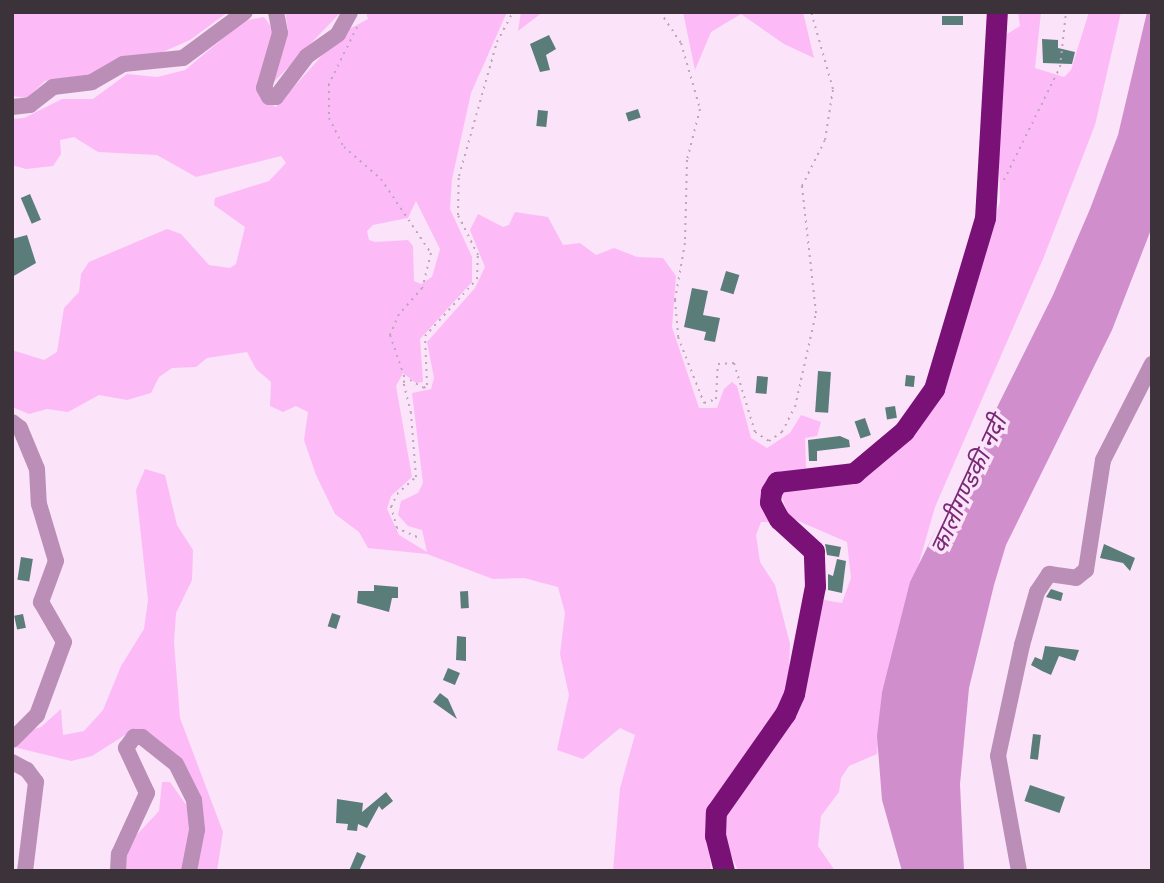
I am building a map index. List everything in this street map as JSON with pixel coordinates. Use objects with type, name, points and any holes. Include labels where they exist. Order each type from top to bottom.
[{"type":"highway","points":[[724,871],[715,836],[716,812],[785,714],[794,694],[815,586],[814,551],[779,519],[770,502],[771,492],[777,482],[854,473],[904,431],[934,389],[985,218],[997,12]]},
{"type":"street","points":[[12,107],[30,105],[53,86],[92,82],[123,64],[183,58],[245,12]]},
{"type":"street","points":[[276,12],[281,33],[264,88],[269,97],[276,97],[307,56],[338,34],[354,17]]},
{"type":"street","points":[[1019,871],[998,755],[1022,645],[1037,592],[1049,574],[1076,578],[1086,570],[1103,460],[1152,364]]},
{"type":"street","points":[[12,422],[20,428],[37,469],[39,503],[55,561],[41,602],[64,645],[37,715],[12,740]]},
{"type":"street","points":[[118,871],[119,854],[147,793],[126,748],[134,737],[142,737],[176,764],[194,800],[197,830],[189,871]]},
{"type":"street","points":[[12,762],[27,770],[36,782],[24,871]]},
{"type":"path","points":[[354,17],[329,84],[328,118],[344,147],[381,179],[431,253],[422,288],[399,314],[390,335],[406,380],[419,387],[427,385],[425,336],[477,279],[478,255],[458,215],[459,176],[486,77],[513,12]]},
{"type":"path","points":[[660,12],[681,43],[700,109],[687,160],[685,243],[675,300],[678,337],[705,403],[716,399],[718,364],[734,363],[755,432],[769,441],[782,432],[795,407],[816,313],[801,197],[805,177],[825,140],[832,89],[811,12]]},
{"type":"path","points":[[999,190],[1060,67],[1066,12]]},
{"type":"path","points":[[406,380],[402,387],[410,405],[416,477],[397,494],[391,507],[397,528],[417,537]]},
{"type":"shaded area","points":[[12,12],[228,12],[190,40],[156,55],[91,74],[45,81],[27,98],[12,96]]},
{"type":"shaded area","points":[[285,12],[341,12],[274,82],[288,30]]},
{"type":"shaded area","points":[[366,12],[507,12],[471,93],[452,179],[450,209],[472,257],[472,282],[420,339],[423,382],[416,383],[403,373],[396,386],[412,477],[391,496],[387,509],[399,535],[427,552],[422,530],[408,526],[398,515],[401,501],[418,493],[423,483],[412,393],[431,389],[434,378],[427,342],[475,288],[485,267],[470,230],[478,214],[503,227],[509,225],[515,212],[548,217],[563,245],[580,243],[596,255],[614,248],[637,257],[663,258],[676,276],[672,327],[699,408],[717,408],[724,389],[732,382],[737,386],[751,438],[767,448],[790,433],[801,415],[821,422],[817,436],[805,438],[806,468],[777,474],[771,522],[761,522],[756,535],[760,562],[775,585],[790,644],[788,693],[707,819],[711,871],[613,871],[620,788],[635,735],[620,728],[583,759],[557,750],[569,695],[560,654],[565,613],[558,587],[524,578],[493,579],[427,554],[368,548],[359,532],[335,514],[316,475],[304,440],[308,412],[296,406],[283,412],[270,406],[271,382],[256,369],[247,352],[207,358],[196,367],[172,368],[159,377],[151,393],[127,400],[99,395],[68,412],[47,409],[29,414],[12,407],[12,350],[44,360],[57,352],[64,308],[79,292],[81,274],[89,262],[167,229],[181,234],[209,265],[230,268],[236,264],[245,227],[214,205],[215,198],[269,181],[286,163],[281,156],[196,177],[157,155],[98,152],[74,137],[60,140],[61,154],[53,166],[26,169],[12,165],[12,119],[24,118],[62,99],[93,99],[127,74],[157,77],[185,70],[244,21],[264,17],[274,31],[259,96],[276,107],[342,33],[368,19]],"holes":[[[416,201],[440,249],[432,277],[421,284],[414,281],[413,246],[408,240],[375,242],[369,240],[367,231],[373,225],[408,218]]]},
{"type":"shaded area","points":[[521,12],[543,12],[518,31]]},
{"type":"shaded area","points":[[683,12],[803,12],[814,58],[784,44],[741,14],[711,32],[695,70]]},
{"type":"shaded area","points":[[1018,12],[1041,12],[1035,68],[1064,77],[1071,70],[1089,12],[1121,12],[1095,125],[1043,259],[935,507],[882,692],[877,754],[849,766],[841,778],[839,792],[821,816],[818,846],[835,871],[738,871],[721,831],[723,811],[798,704],[814,615],[824,600],[842,603],[851,578],[847,542],[789,517],[779,489],[845,481],[906,437],[957,329],[1000,202],[998,123],[1003,49],[1007,34],[1020,26]]},
{"type":"shaded area","points":[[145,469],[165,475],[177,525],[193,550],[192,580],[176,613],[174,642],[180,718],[223,832],[217,871],[192,871],[202,839],[167,748],[149,734],[125,735],[92,756],[71,761],[14,747],[27,731],[41,727],[61,709],[63,735],[84,731],[103,710],[121,666],[144,629],[148,600],[136,490]]},
{"type":"shaded area","points":[[162,782],[170,782],[187,806],[192,826],[186,871],[124,871],[130,842],[159,811]]},
{"type":"water","name":"कालीगण्डकी नदी","points":[[1147,12],[1152,12],[1152,227],[1112,330],[1006,545],[994,585],[969,688],[960,784],[964,871],[902,871],[882,800],[877,736],[882,692],[910,582],[1053,295],[1090,209],[1118,135]]},
{"type":"building","points":[[942,16],[963,16],[963,25],[942,25]]},
{"type":"building","points":[[549,35],[556,49],[546,55],[550,70],[540,72],[530,44]]},
{"type":"building","points":[[1042,39],[1058,40],[1058,48],[1075,52],[1072,64],[1043,63]]},
{"type":"building","points":[[638,109],[641,118],[628,122],[626,113]]},
{"type":"building","points":[[538,110],[548,111],[546,127],[536,126]]},
{"type":"building","points":[[30,194],[41,220],[32,224],[21,198]]},
{"type":"building","points":[[27,235],[36,263],[12,277],[12,239]]},
{"type":"building","points":[[726,271],[739,275],[734,294],[720,290]]},
{"type":"building","points":[[692,288],[708,291],[703,315],[720,318],[715,342],[704,340],[706,332],[684,327]]},
{"type":"building","points":[[818,371],[831,372],[828,413],[815,412]]},
{"type":"building","points":[[906,375],[915,376],[914,387],[905,386]]},
{"type":"building","points":[[757,376],[768,377],[766,394],[756,393]]},
{"type":"building","points":[[895,406],[897,418],[887,419],[885,408]]},
{"type":"building","points":[[865,418],[871,435],[860,439],[855,422]]},
{"type":"building","points":[[840,436],[849,440],[850,447],[817,451],[817,461],[809,461],[808,440]]},
{"type":"building","points":[[825,544],[841,547],[839,557],[827,555]]},
{"type":"building","points":[[1104,544],[1135,558],[1130,571],[1123,563],[1100,558]]},
{"type":"building","points":[[21,557],[33,559],[29,582],[17,580]]},
{"type":"building","points":[[837,559],[846,561],[842,593],[828,590],[828,574],[833,576]]},
{"type":"building","points":[[374,585],[398,587],[398,598],[392,598],[389,612],[357,603],[358,591],[374,591]]},
{"type":"building","points":[[1051,589],[1063,593],[1061,601],[1046,597]]},
{"type":"building","points":[[460,591],[468,591],[469,608],[461,608]]},
{"type":"building","points":[[332,613],[341,616],[336,629],[328,626]]},
{"type":"building","points":[[23,614],[26,628],[17,630],[14,616]]},
{"type":"building","points":[[457,636],[466,637],[466,661],[456,660]]},
{"type":"building","points":[[1045,646],[1079,650],[1075,661],[1059,656],[1051,675],[1031,665],[1035,657],[1042,660]]},
{"type":"building","points":[[448,668],[460,673],[455,685],[443,680]]},
{"type":"building","points":[[440,693],[448,699],[457,719],[433,702]]},
{"type":"building","points":[[1033,734],[1041,735],[1038,760],[1030,759]]},
{"type":"building","points":[[1030,785],[1065,797],[1059,813],[1024,801]]},
{"type":"building","points":[[386,792],[393,801],[382,810],[379,806],[367,828],[358,824],[357,831],[347,830],[348,824],[336,823],[337,799],[363,803],[362,812]]},
{"type":"building","points":[[357,852],[366,856],[359,871],[349,871]]}]
